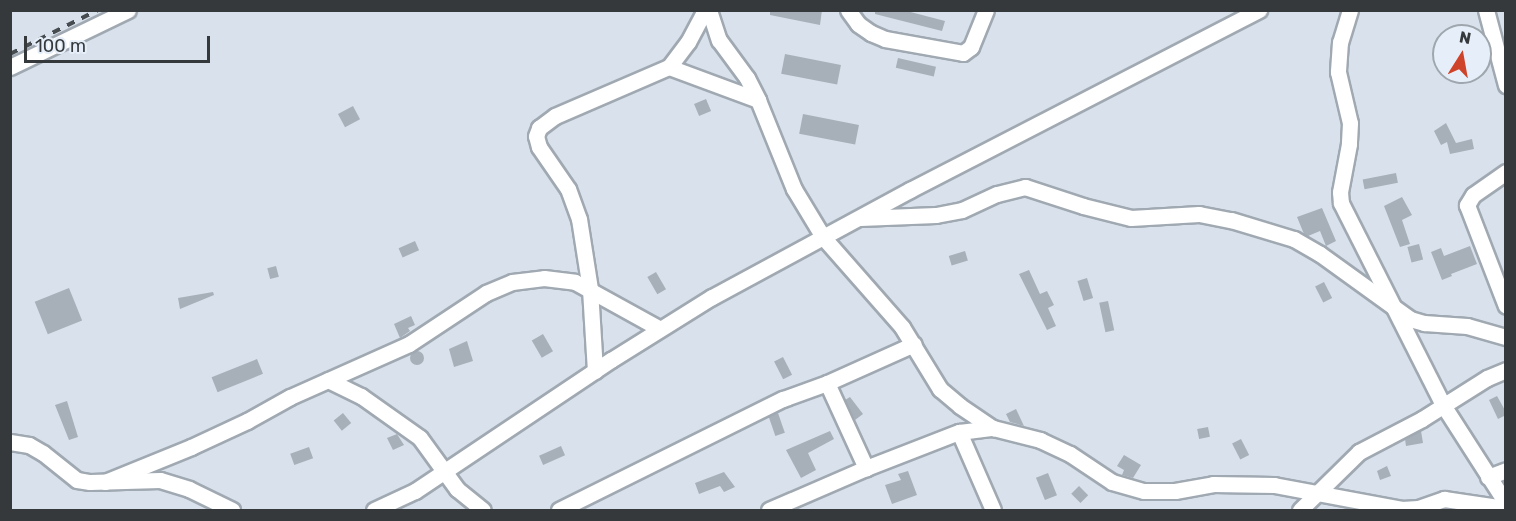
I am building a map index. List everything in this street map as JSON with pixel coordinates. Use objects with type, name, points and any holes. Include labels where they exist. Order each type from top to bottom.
[{"type":"street","points":[[10,67],[128,10]]},
{"type":"street","points":[[595,371],[590,289],[579,219],[568,189],[538,147],[536,136],[539,128],[555,116],[669,67],[688,42],[707,10]]},
{"type":"street","points":[[707,10],[719,40],[747,78],[794,189],[823,237],[876,293],[914,344],[940,389],[960,406],[993,428],[1040,440],[1070,454],[1112,482],[1144,490],[1175,491],[1213,484],[1274,485],[1372,506],[1410,509],[1453,500],[1506,508]]},
{"type":"street","points":[[848,10],[858,24],[878,36],[963,53],[971,48],[986,10]]},
{"type":"street","points":[[374,510],[415,491],[595,371],[712,297],[857,218],[1258,10]]},
{"type":"street","points":[[1350,10],[1340,42],[1338,72],[1350,123],[1349,144],[1340,192],[1341,203],[1443,405],[1506,503]]},
{"type":"street","points":[[1486,10],[1502,59],[1506,85]]},
{"type":"street","points":[[669,67],[758,100]]},
{"type":"street","points":[[1506,171],[1473,195],[1467,205],[1506,306]]},
{"type":"street","points":[[857,218],[936,215],[962,210],[997,194],[1025,187],[1083,206],[1131,218],[1199,214],[1231,220],[1294,239],[1320,254],[1397,312],[1424,323],[1467,326],[1506,337]]},
{"type":"street","points":[[105,482],[200,443],[328,380],[409,344],[486,293],[512,282],[544,278],[575,282],[660,329]]},
{"type":"street","points":[[559,510],[783,399],[827,383],[914,344]]},
{"type":"street","points":[[1300,510],[1359,452],[1487,378],[1506,370]]},
{"type":"street","points":[[328,380],[361,396],[420,438],[472,504],[483,510]]},
{"type":"street","points":[[827,383],[866,468]]},
{"type":"street","points":[[769,510],[866,468],[959,432],[993,428]]},
{"type":"street","points":[[959,432],[993,510]]},
{"type":"street","points":[[10,442],[28,445],[43,453],[77,480],[105,482],[160,480],[189,489],[232,510]]},
{"type":"street","points":[[1488,477],[1506,470]]},
{"type":"building","points":[[770,10],[822,10],[820,25],[770,15]]},
{"type":"building","points":[[875,10],[903,10],[945,21],[942,31],[875,14]]},
{"type":"building","points":[[785,54],[841,65],[837,85],[781,74]]},
{"type":"building","points":[[898,58],[936,67],[934,77],[896,68]]},
{"type":"building","points":[[706,99],[711,111],[699,116],[694,104]]},
{"type":"building","points":[[353,106],[360,119],[345,127],[338,114]]},
{"type":"building","points":[[803,114],[859,125],[855,145],[799,134]]},
{"type":"building","points":[[1446,123],[1456,143],[1472,139],[1474,149],[1450,154],[1447,142],[1441,145],[1434,131]]},
{"type":"building","points":[[1396,173],[1398,183],[1365,189],[1363,179]]},
{"type":"building","points":[[1402,197],[1412,215],[1402,220],[1410,244],[1400,247],[1384,206]]},
{"type":"building","points":[[1322,208],[1336,241],[1326,246],[1320,231],[1308,236],[1304,234],[1297,217]]},
{"type":"building","points":[[415,241],[419,250],[403,257],[399,248]]},
{"type":"building","points":[[1419,244],[1423,259],[1412,263],[1407,247]]},
{"type":"building","points":[[1470,246],[1477,264],[1442,280],[1431,252],[1441,248],[1444,256]]},
{"type":"building","points":[[965,251],[968,261],[952,266],[949,256]]},
{"type":"building","points":[[276,266],[279,277],[270,279],[267,268]]},
{"type":"building","points":[[1029,270],[1040,294],[1047,291],[1054,305],[1048,308],[1056,326],[1047,330],[1019,274]]},
{"type":"building","points":[[656,272],[666,289],[657,294],[647,277]]},
{"type":"building","points":[[1087,278],[1093,298],[1084,301],[1077,281]]},
{"type":"building","points":[[1324,282],[1332,298],[1323,303],[1315,287]]},
{"type":"building","points":[[69,288],[82,320],[48,334],[35,302]]},
{"type":"building","points":[[213,292],[214,295],[180,309],[178,298]]},
{"type":"building","points":[[1108,301],[1114,330],[1105,332],[1099,303]]},
{"type":"building","points":[[411,316],[415,325],[408,328],[410,331],[400,338],[394,324]]},
{"type":"building","points":[[543,334],[553,351],[542,358],[532,340]]},
{"type":"building","points":[[467,341],[473,361],[454,367],[449,349]]},
{"type":"building","points":[[417,351],[422,353],[424,358],[422,363],[417,365],[412,363],[410,358],[412,353]]},
{"type":"building","points":[[783,357],[792,375],[783,379],[774,362]]},
{"type":"building","points":[[257,359],[263,374],[218,392],[212,377]]},
{"type":"building","points":[[1497,396],[1506,412],[1506,415],[1498,419],[1489,400]]},
{"type":"building","points":[[850,397],[863,414],[855,420],[845,400]]},
{"type":"building","points":[[67,401],[78,437],[69,440],[55,405]]},
{"type":"building","points":[[1016,409],[1024,426],[1010,422],[1006,414]]},
{"type":"building","points":[[343,413],[351,423],[342,431],[334,421]]},
{"type":"building","points":[[778,413],[785,433],[775,436],[769,416]]},
{"type":"building","points":[[1208,427],[1210,437],[1199,439],[1197,429]]},
{"type":"building","points":[[830,431],[834,439],[808,453],[816,470],[801,478],[786,450]]},
{"type":"building","points":[[1421,431],[1423,443],[1406,446],[1405,439]]},
{"type":"building","points":[[397,434],[404,445],[393,450],[387,438]]},
{"type":"building","points":[[1241,439],[1249,455],[1240,460],[1232,444]]},
{"type":"building","points":[[561,446],[565,455],[543,465],[539,456]]},
{"type":"building","points":[[309,447],[313,458],[294,465],[290,454]]},
{"type":"building","points":[[1124,455],[1141,465],[1133,478],[1122,475],[1124,470],[1117,466]]},
{"type":"building","points":[[1387,466],[1391,476],[1380,480],[1377,471]]},
{"type":"building","points":[[908,471],[917,495],[892,504],[885,485],[901,480],[898,474]]},
{"type":"building","points":[[724,472],[735,487],[724,492],[720,486],[699,494],[695,483]]},
{"type":"building","points":[[1048,473],[1057,495],[1045,500],[1036,478]]},
{"type":"building","points":[[1079,486],[1088,495],[1080,503],[1071,494]]},
{"type":"railway","points":[[10,54],[98,10]]}]
